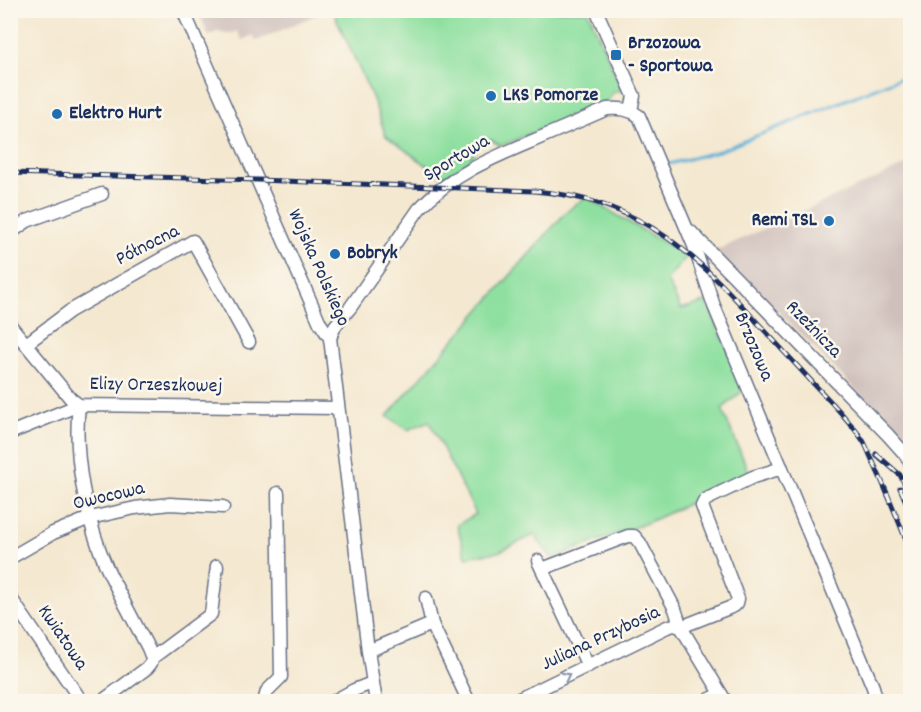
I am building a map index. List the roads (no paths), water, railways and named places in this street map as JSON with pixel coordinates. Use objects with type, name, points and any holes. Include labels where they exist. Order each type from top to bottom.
[{"type":"street","name":"Wojska Polskiego","points":[[183,10],[320,323],[330,338],[376,702]]},
{"type":"street","name":"Brzozowa","points":[[596,10],[634,96],[631,110],[639,116],[694,246],[714,306],[869,677],[877,702]]},
{"type":"street","name":"Sportowa","points":[[330,338],[335,326],[419,209],[431,196],[468,170],[607,109],[631,110]]},
{"type":"street","points":[[10,233],[27,221],[102,194]]},
{"type":"street","name":"Rzeźnicza","points":[[685,226],[888,435],[910,462]]},
{"type":"street","name":"Północna","points":[[26,344],[70,311],[193,241],[249,342]]},
{"type":"street","name":"Elizy Orzeszkowej","points":[[10,325],[71,399],[79,405],[338,408]]},
{"type":"street","points":[[10,433],[79,405],[77,449],[90,518],[107,567],[152,658],[147,668],[101,702]]},
{"type":"street","name":"Juliana Przybosia","points":[[513,702],[668,627],[674,625],[681,627],[734,606],[738,599],[702,506],[705,500],[753,477],[782,468]]},
{"type":"street","points":[[264,702],[267,691],[281,677],[279,493]]},
{"type":"street","name":"Owocowa","points":[[10,558],[53,533],[90,518],[135,508],[170,504],[223,507]]},
{"type":"street","points":[[588,666],[540,565],[634,536],[640,543],[675,609],[681,627],[723,698],[704,702]]},
{"type":"street","points":[[152,658],[211,614],[217,566]]},
{"type":"street","name":"Kwiatowa","points":[[10,597],[82,702]]},
{"type":"street","points":[[426,598],[432,624],[469,702]]},
{"type":"street","points":[[368,651],[432,624]]},
{"type":"street","points":[[332,702],[372,682]]},
{"type":"waterway","points":[[669,164],[719,151],[910,74]]},
{"type":"railway","points":[[10,173],[534,191],[577,197],[615,209],[679,246],[707,270],[845,417],[864,442],[910,550]]},
{"type":"railway","points":[[876,454],[900,475],[910,495]]},
{"type":"railway","points":[[900,488],[910,511]]},
{"type":"place","name":"Brzozowa - Sportowa","points":[[616,55]]},
{"type":"place","name":"LKS Pomorze","points":[[491,96]]},
{"type":"place","name":"Elektro Hurt","points":[[57,114]]},
{"type":"place","name":"Remi TSL","points":[[829,221]]},
{"type":"place","name":"Bobryk","points":[[335,254]]}]
